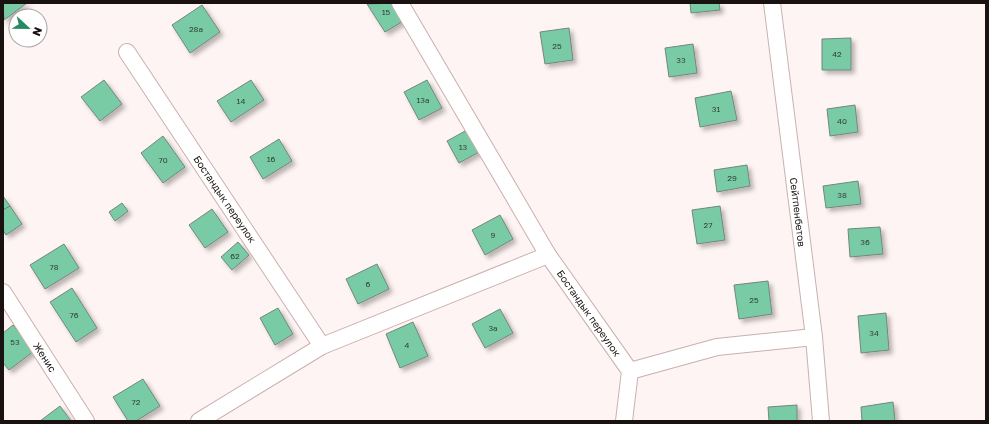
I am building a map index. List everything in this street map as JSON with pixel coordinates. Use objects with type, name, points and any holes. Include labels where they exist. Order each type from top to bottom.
[{"type":"street","name":"Бостандык переулок","points":[[400,3],[548,255],[630,371]]},
{"type":"street","name":"Сейтпенбетов","points":[[772,3],[814,337],[822,421]]},
{"type":"street","name":"Бостандык переулок","points":[[128,52],[322,346]]},
{"type":"street","points":[[199,421],[322,346],[548,255]]},
{"type":"street","name":"Женис","points":[[3,292],[86,421]]},
{"type":"street","points":[[624,421],[630,371],[717,347],[814,337]]},
{"type":"building","points":[[3,3],[27,3],[20,8],[8,8],[8,17],[4,20]]},
{"type":"building","points":[[395,3],[405,20],[385,32],[367,4]]},
{"type":"building","points":[[690,3],[719,3],[720,10],[691,13]]},
{"type":"building","points":[[202,5],[220,32],[190,53],[172,25]]},
{"type":"building","points":[[569,28],[573,60],[545,64],[540,32]]},
{"type":"building","points":[[851,38],[851,70],[822,70],[822,39]]},
{"type":"building","points":[[693,44],[697,73],[669,77],[665,48]]},
{"type":"building","points":[[104,80],[122,104],[100,121],[81,97]]},
{"type":"building","points":[[251,80],[264,100],[231,122],[217,101]]},
{"type":"building","points":[[427,80],[442,108],[419,120],[404,92]]},
{"type":"building","points":[[731,91],[737,120],[700,127],[695,98]]},
{"type":"building","points":[[855,105],[858,132],[830,136],[827,109]]},
{"type":"building","points":[[467,130],[479,152],[459,163],[447,141]]},
{"type":"building","points":[[163,136],[185,167],[163,183],[141,153]]},
{"type":"building","points":[[279,139],[292,161],[263,179],[250,157]]},
{"type":"building","points":[[747,165],[750,186],[717,192],[714,170]]},
{"type":"building","points":[[858,181],[861,204],[826,208],[823,186]]},
{"type":"building","points":[[3,196],[10,206],[3,210]]},
{"type":"building","points":[[122,203],[128,211],[115,221],[109,212]]},
{"type":"building","points":[[10,206],[22,224],[6,235],[3,230],[3,210]]},
{"type":"building","points":[[720,206],[725,240],[697,244],[692,210]]},
{"type":"building","points":[[212,209],[228,232],[205,248],[189,225]]},
{"type":"building","points":[[500,215],[513,239],[485,255],[472,230]]},
{"type":"building","points":[[880,227],[883,254],[850,257],[848,229]]},
{"type":"building","points":[[238,242],[249,255],[232,270],[221,257]]},
{"type":"building","points":[[64,244],[79,268],[45,289],[30,265]]},
{"type":"building","points":[[377,264],[389,289],[358,304],[346,279]]},
{"type":"building","points":[[768,281],[772,314],[739,319],[734,285]]},
{"type":"building","points":[[72,288],[97,328],[76,342],[50,302]]},
{"type":"building","points":[[278,308],[293,334],[275,345],[260,318]]},
{"type":"building","points":[[500,309],[513,333],[485,348],[472,324]]},
{"type":"building","points":[[886,313],[889,350],[861,353],[858,316]]},
{"type":"building","points":[[413,322],[428,356],[400,368],[386,334]]},
{"type":"building","points":[[13,325],[34,351],[9,370],[3,363],[3,333]]},
{"type":"building","points":[[143,379],[160,406],[136,421],[128,421],[113,397]]},
{"type":"building","points":[[893,402],[895,421],[862,421],[861,407]]},
{"type":"building","points":[[797,405],[797,421],[769,421],[768,407]]},
{"type":"building","points":[[60,406],[71,421],[40,421]]}]
